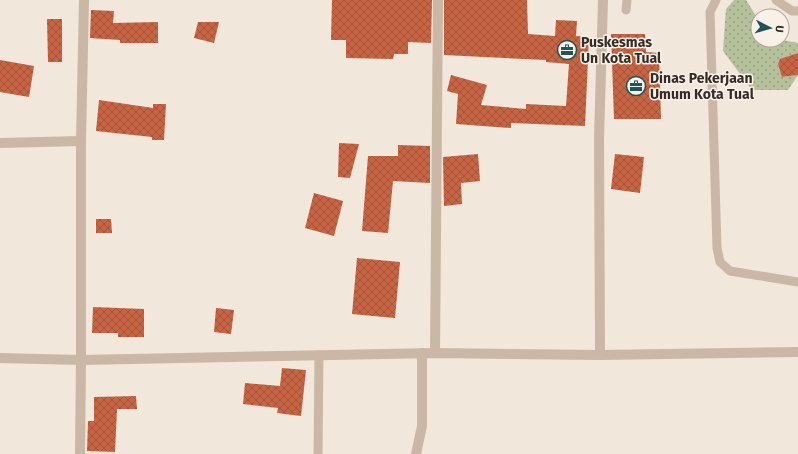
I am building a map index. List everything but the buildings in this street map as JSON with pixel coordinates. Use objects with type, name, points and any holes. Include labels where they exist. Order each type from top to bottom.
[{"type":"street","points":[[80,454],[81,141],[84,0]]},
{"type":"street","points":[[435,353],[438,0]]},
{"type":"street","points":[[600,354],[600,138],[603,0]]},
{"type":"street","points":[[0,143],[81,141]]},
{"type":"street","points":[[0,358],[81,360],[422,353],[600,354],[798,352]]},
{"type":"street","points":[[416,454],[422,426],[422,353]]},
{"type":"lane","points":[[626,10],[627,0]]},
{"type":"lane","points":[[716,0],[710,12],[717,248],[720,262],[730,271],[798,282]]},
{"type":"lane","points":[[776,0],[792,11],[798,10]]},
{"type":"lane","points":[[318,454],[319,355]]},
{"type":"green space","points":[[734,0],[746,0],[751,8],[750,48],[790,48],[790,42],[798,43],[798,53],[781,59],[778,64],[783,77],[798,75],[788,90],[752,90],[723,51],[726,9]]},
{"type":"place","name":"Puskesmas Un Kota Tual","points":[[567,50]]},
{"type":"place","name":"Dinas Pekerjaan Umum Kota Tual","points":[[636,86]]}]
